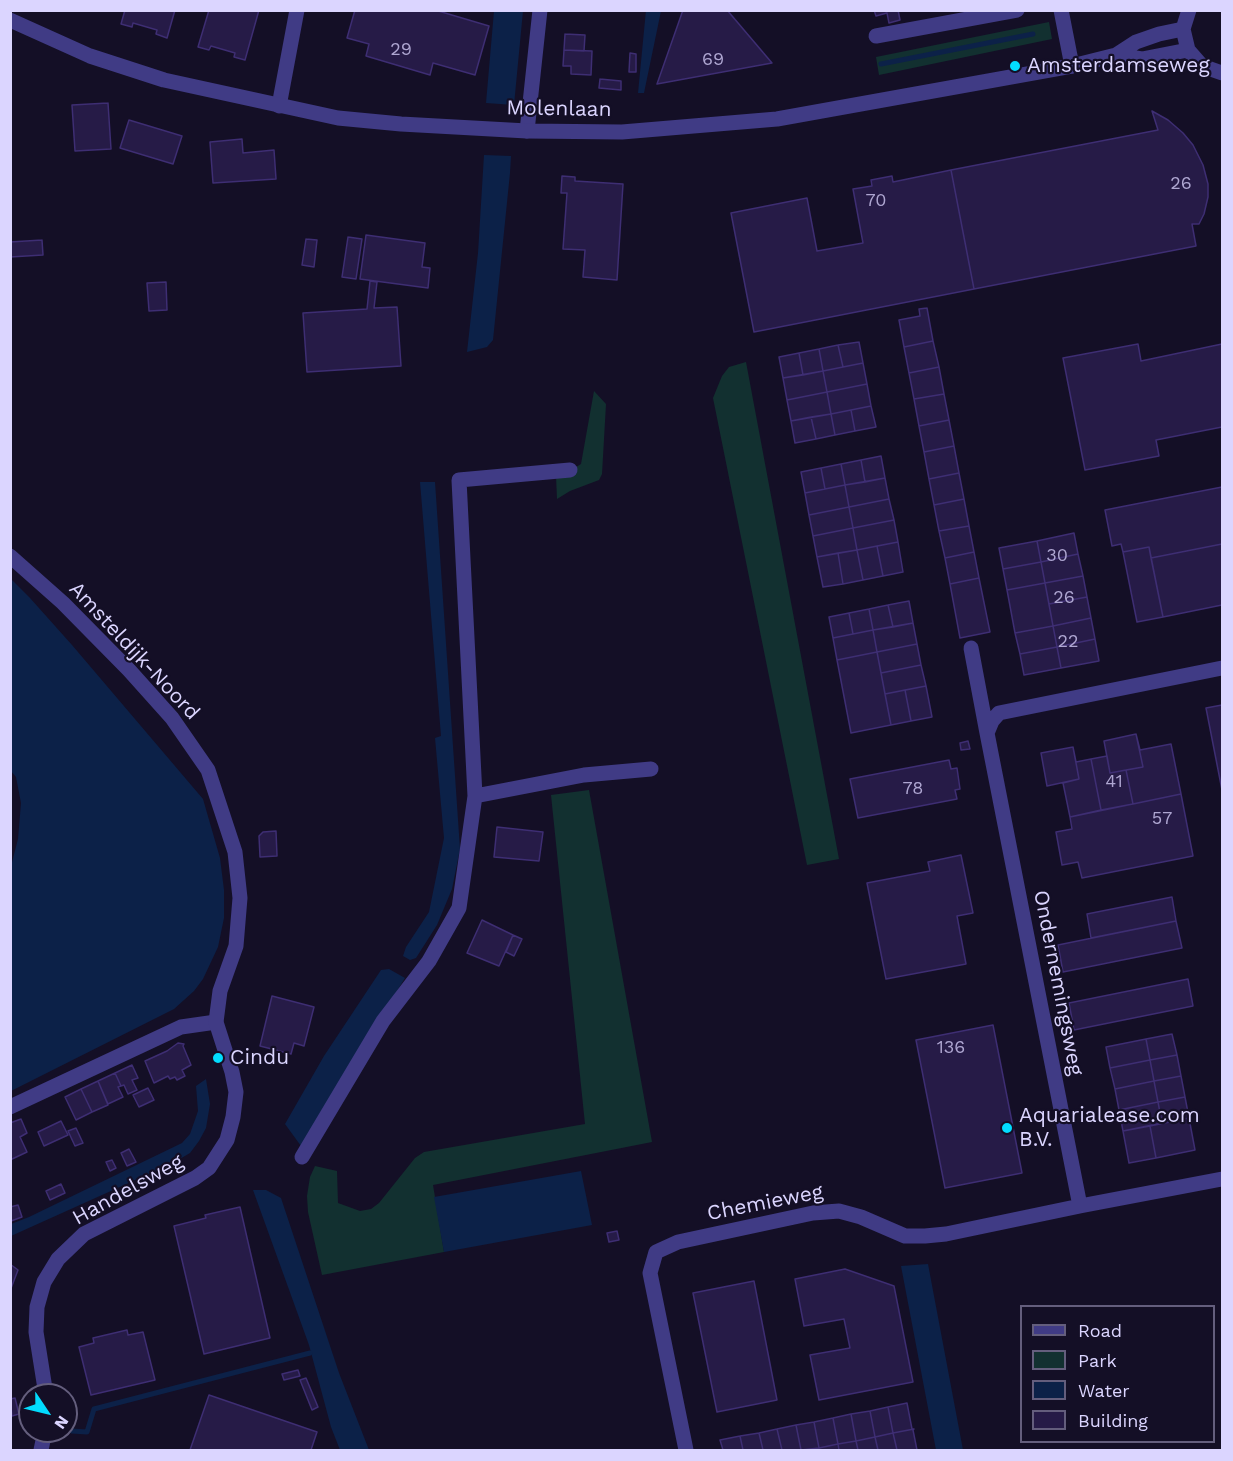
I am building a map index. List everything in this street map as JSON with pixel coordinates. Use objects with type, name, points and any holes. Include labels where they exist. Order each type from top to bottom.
[{"type":"street","points":[[279,106],[297,10]]},
{"type":"street","points":[[527,131],[540,10]]},
{"type":"street","points":[[876,36],[1017,10]]},
{"type":"street","points":[[1061,10],[1072,66]]},
{"type":"street","points":[[1189,10],[1183,29],[1188,50],[1202,66],[1222,73]]},
{"type":"street","name":"Molenlaan","points":[[10,20],[90,56],[164,80],[338,118],[527,131],[622,132],[777,119],[1072,66],[1116,55],[1136,42],[1183,29]]},
{"type":"street","name":"Molenlaan","points":[[1116,55],[1142,59],[1188,50]]},
{"type":"street","points":[[302,1157],[383,1021],[429,961],[459,908],[475,796],[459,480],[570,470]]},
{"type":"street","name":"Amsteldijk-Noord","points":[[10,556],[63,603],[129,670],[172,718],[208,770],[236,852],[240,898],[236,946],[220,992],[216,1022]]},
{"type":"street","name":"Ondernemingsweg","points":[[971,648],[1080,1206]]},
{"type":"street","points":[[987,733],[992,721],[999,713],[1222,668]]},
{"type":"street","points":[[475,796],[584,776],[651,770]]},
{"type":"street","points":[[10,1107],[182,1027],[216,1022]]},
{"type":"street","name":"Handelsweg","points":[[44,1383],[36,1332],[37,1307],[44,1282],[58,1259],[84,1234],[195,1178],[209,1168],[227,1140],[236,1092],[216,1022]]},
{"type":"street","points":[[1080,1206],[1222,1179]]},
{"type":"street","name":"Chemieweg","points":[[686,1450],[650,1273],[656,1252],[678,1242],[813,1213],[839,1211],[861,1217],[904,1236],[925,1236],[946,1234],[1080,1206]]},
{"type":"green space","points":[[1049,22],[1052,39],[879,75],[876,57]]},
{"type":"green space","points":[[746,362],[839,859],[807,865],[713,398],[722,376],[729,367]]},
{"type":"green space","points":[[594,391],[606,404],[602,474],[599,480],[570,491],[557,499],[556,476],[581,464]]},
{"type":"green space","points":[[589,790],[652,1142],[433,1185],[444,1252],[322,1275],[308,1212],[307,1196],[310,1177],[315,1166],[337,1171],[338,1203],[360,1211],[371,1209],[379,1203],[415,1158],[424,1152],[585,1124],[551,795]]},
{"type":"water","points":[[646,10],[661,11],[644,93],[638,93]]},
{"type":"water","points":[[494,11],[523,11],[514,105],[486,103]]},
{"type":"water","points":[[484,155],[511,156],[510,173],[493,340],[487,347],[467,352],[478,253]]},
{"type":"water","points":[[420,482],[435,482],[460,849],[452,889],[437,925],[416,958],[410,960],[403,956],[406,947],[429,912],[444,838],[435,738],[441,736]]},
{"type":"water","points":[[11,579],[72,645],[203,799],[220,858],[224,890],[224,918],[218,947],[203,979],[194,991],[174,1009],[11,1091],[10,870],[18,839],[21,803],[16,777],[10,770]]},
{"type":"water","points":[[389,969],[405,978],[301,1146],[285,1124],[324,1056],[381,970]]},
{"type":"water","points":[[206,1079],[210,1104],[206,1128],[190,1153],[173,1163],[11,1236],[11,1224],[182,1143],[190,1134],[198,1111],[196,1086]]},
{"type":"water","points":[[581,1171],[592,1225],[444,1252],[434,1197]]},
{"type":"water","points":[[253,1190],[266,1190],[281,1198],[339,1373],[369,1450],[340,1450],[331,1427],[309,1345]]},
{"type":"water","points":[[928,1264],[963,1450],[936,1450],[901,1266]]},
{"type":"building","points":[[125,10],[175,10],[167,38],[156,34],[157,30],[133,23],[132,27],[121,24]]},
{"type":"building","points":[[209,10],[259,10],[245,60],[234,57],[235,53],[211,46],[209,50],[198,47]]},
{"type":"building","points":[[355,10],[435,10],[489,26],[475,75],[433,63],[430,75],[366,56],[369,44],[347,38]]},
{"type":"building","points":[[683,10],[727,10],[772,63],[657,84]]},
{"type":"building","points":[[874,10],[898,10],[900,20],[889,23],[887,13],[876,16]]},
{"type":"building","points":[[565,34],[585,35],[584,51],[564,50]]},
{"type":"building","points":[[564,50],[592,51],[591,75],[571,74],[571,66],[563,66]]},
{"type":"building","points":[[630,53],[636,54],[636,72],[629,72]]},
{"type":"building","points":[[600,79],[621,81],[621,90],[599,88]]},
{"type":"building","points":[[108,103],[111,149],[75,151],[72,105]]},
{"type":"building","points":[[1152,111],[1168,120],[1183,133],[1193,145],[1203,165],[1208,184],[1208,197],[1199,224],[1192,224],[1196,246],[974,289],[951,170],[1158,130]]},
{"type":"building","points":[[129,120],[182,136],[173,164],[120,148]]},
{"type":"building","points":[[242,139],[243,153],[274,150],[276,179],[213,183],[210,142]]},
{"type":"building","points":[[951,170],[974,289],[754,332],[731,213],[807,198],[817,251],[863,243],[853,189],[872,186],[871,180],[892,176],[893,182]]},
{"type":"building","points":[[562,176],[575,177],[575,181],[623,184],[617,280],[583,277],[585,250],[563,249],[567,193],[561,193]]},
{"type":"building","points":[[366,235],[425,243],[422,267],[430,268],[428,288],[360,279]]},
{"type":"building","points":[[348,237],[362,239],[356,279],[342,277]]},
{"type":"building","points":[[306,239],[317,240],[314,267],[302,265]]},
{"type":"building","points":[[42,240],[43,255],[10,257],[10,242]]},
{"type":"building","points":[[370,281],[377,282],[374,308],[397,307],[401,366],[307,372],[303,313],[367,309]]},
{"type":"building","points":[[166,282],[167,310],[149,311],[147,283]]},
{"type":"building","points":[[927,308],[933,341],[904,347],[899,320],[920,316],[919,309]]},
{"type":"building","points":[[933,341],[939,367],[909,373],[904,347]]},
{"type":"building","points":[[859,342],[863,363],[843,367],[838,345]]},
{"type":"building","points":[[1138,344],[1141,361],[1222,344],[1222,427],[1156,440],[1159,456],[1085,470],[1063,358]]},
{"type":"building","points":[[838,345],[843,367],[823,371],[819,349]]},
{"type":"building","points":[[819,349],[823,371],[803,375],[799,353]]},
{"type":"building","points":[[799,353],[803,375],[783,378],[779,357]]},
{"type":"building","points":[[863,363],[867,384],[827,392],[823,371]]},
{"type":"building","points":[[939,367],[944,394],[914,399],[909,373]]},
{"type":"building","points":[[823,371],[827,392],[787,400],[783,378]]},
{"type":"building","points":[[867,384],[871,406],[831,414],[827,392]]},
{"type":"building","points":[[827,392],[831,414],[791,421],[787,400]]},
{"type":"building","points":[[944,394],[949,420],[919,426],[914,399]]},
{"type":"building","points":[[871,406],[876,427],[855,431],[851,410]]},
{"type":"building","points":[[851,410],[855,431],[835,435],[831,414]]},
{"type":"building","points":[[831,414],[835,435],[816,439],[811,417]]},
{"type":"building","points":[[811,417],[816,439],[795,443],[791,421]]},
{"type":"building","points":[[949,420],[954,446],[924,452],[919,426]]},
{"type":"building","points":[[954,446],[959,473],[929,479],[924,452]]},
{"type":"building","points":[[881,456],[885,478],[865,482],[861,460]]},
{"type":"building","points":[[861,460],[865,482],[845,485],[841,464]]},
{"type":"building","points":[[841,464],[845,485],[825,489],[821,468]]},
{"type":"building","points":[[821,468],[825,489],[805,493],[801,472]]},
{"type":"building","points":[[959,473],[964,499],[934,505],[929,479]]},
{"type":"building","points":[[885,478],[889,499],[849,507],[845,485]]},
{"type":"building","points":[[845,485],[849,507],[809,515],[805,493]]},
{"type":"building","points":[[1222,487],[1222,544],[1151,558],[1149,547],[1123,552],[1121,544],[1112,546],[1105,510]]},
{"type":"building","points":[[889,499],[894,520],[853,528],[849,507]]},
{"type":"building","points":[[964,499],[969,526],[939,531],[934,505]]},
{"type":"building","points":[[849,507],[853,528],[813,536],[809,515]]},
{"type":"building","points":[[894,520],[898,542],[857,550],[853,528]]},
{"type":"building","points":[[969,526],[974,552],[945,558],[939,531]]},
{"type":"building","points":[[853,528],[857,550],[817,557],[813,536]]},
{"type":"building","points":[[1074,533],[1078,554],[1041,562],[1037,541]]},
{"type":"building","points":[[1037,541],[1041,562],[1003,569],[999,548]]},
{"type":"building","points":[[898,542],[903,572],[883,576],[877,546]]},
{"type":"building","points":[[1222,544],[1222,605],[1163,617],[1151,558]]},
{"type":"building","points":[[877,546],[883,576],[863,580],[857,550]]},
{"type":"building","points":[[1149,547],[1163,617],[1137,622],[1123,552]]},
{"type":"building","points":[[857,550],[863,580],[843,584],[838,553]]},
{"type":"building","points":[[974,552],[979,578],[950,584],[945,558]]},
{"type":"building","points":[[838,553],[843,584],[823,587],[817,557]]},
{"type":"building","points":[[1078,554],[1083,576],[1045,583],[1041,562]]},
{"type":"building","points":[[1041,562],[1045,583],[1007,590],[1003,569]]},
{"type":"building","points":[[1083,576],[1087,597],[1049,604],[1045,583]]},
{"type":"building","points":[[979,578],[990,632],[960,638],[950,584]]},
{"type":"building","points":[[1045,583],[1053,626],[1015,633],[1007,590]]},
{"type":"building","points":[[1087,597],[1091,618],[1053,626],[1049,604]]},
{"type":"building","points":[[909,601],[913,623],[893,627],[888,605]]},
{"type":"building","points":[[888,605],[893,627],[873,630],[869,609]]},
{"type":"building","points":[[869,609],[873,630],[853,634],[849,613]]},
{"type":"building","points":[[849,613],[853,634],[833,638],[829,617]]},
{"type":"building","points":[[1091,618],[1095,639],[1057,647],[1053,626]]},
{"type":"building","points":[[913,623],[917,644],[877,652],[873,630]]},
{"type":"building","points":[[1053,626],[1057,647],[1020,654],[1015,633]]},
{"type":"building","points":[[873,630],[877,652],[837,660],[833,638]]},
{"type":"building","points":[[1095,639],[1099,661],[1061,668],[1057,647]]},
{"type":"building","points":[[917,644],[921,665],[881,673],[877,652]]},
{"type":"building","points":[[1057,647],[1061,668],[1024,675],[1020,654]]},
{"type":"building","points":[[877,652],[891,725],[851,733],[837,660]]},
{"type":"building","points":[[921,665],[926,686],[885,694],[881,673]]},
{"type":"building","points":[[926,686],[932,717],[911,721],[905,690]]},
{"type":"building","points":[[905,690],[911,721],[891,725],[885,694]]},
{"type":"building","points":[[1222,705],[1222,790],[1206,708]]},
{"type":"building","points":[[1136,734],[1143,767],[1110,773],[1104,741]]},
{"type":"building","points":[[1136,734],[1140,750],[1171,744],[1181,794],[1133,804],[1126,770],[1143,767]]},
{"type":"building","points":[[968,741],[970,749],[961,750],[960,743]]},
{"type":"building","points":[[1073,747],[1079,779],[1047,786],[1041,753]]},
{"type":"building","points":[[1073,747],[1076,762],[1091,759],[1101,810],[1070,817],[1063,783],[1079,779]]},
{"type":"building","points":[[1107,756],[1110,773],[1126,770],[1133,804],[1101,810],[1091,759]]},
{"type":"building","points":[[949,760],[951,769],[957,768],[960,789],[955,790],[957,799],[858,818],[850,779]]},
{"type":"building","points":[[1181,794],[1193,856],[1082,878],[1078,862],[1062,865],[1056,832],[1072,829],[1070,817]]},
{"type":"building","points":[[497,827],[543,832],[539,861],[494,857]]},
{"type":"building","points":[[276,831],[277,856],[260,857],[259,836],[263,832]]},
{"type":"building","points":[[961,855],[973,913],[957,916],[966,964],[886,979],[867,883],[930,871],[928,862]]},
{"type":"building","points":[[1172,897],[1176,921],[1091,938],[1087,914]]},
{"type":"building","points":[[482,920],[513,935],[499,966],[467,953]]},
{"type":"building","points":[[1176,921],[1182,948],[1063,972],[1058,945]]},
{"type":"building","points":[[513,935],[522,939],[514,956],[506,952]]},
{"type":"building","points":[[1188,979],[1193,1006],[1074,1030],[1069,1003]]},
{"type":"building","points":[[272,996],[314,1007],[304,1046],[294,1043],[291,1054],[260,1046]]},
{"type":"building","points":[[993,1025],[1022,1173],[945,1188],[916,1040]]},
{"type":"building","points":[[1172,1034],[1177,1055],[1150,1060],[1146,1039]]},
{"type":"building","points":[[1146,1039],[1150,1060],[1110,1068],[1106,1047]]},
{"type":"building","points":[[178,1043],[184,1044],[191,1065],[182,1070],[185,1076],[177,1080],[175,1077],[170,1079],[168,1076],[154,1083],[145,1061]]},
{"type":"building","points":[[1177,1055],[1181,1076],[1154,1081],[1150,1060]]},
{"type":"building","points":[[1150,1060],[1154,1081],[1115,1089],[1110,1068]]},
{"type":"building","points":[[132,1065],[138,1078],[132,1080],[137,1090],[128,1094],[115,1073]]},
{"type":"building","points":[[115,1073],[123,1097],[108,1104],[98,1081]]},
{"type":"building","points":[[1181,1076],[1185,1097],[1158,1102],[1154,1081]]},
{"type":"building","points":[[98,1081],[108,1105],[92,1112],[81,1089]]},
{"type":"building","points":[[1154,1081],[1158,1102],[1119,1110],[1115,1089]]},
{"type":"building","points":[[148,1088],[154,1100],[139,1107],[133,1095]]},
{"type":"building","points":[[81,1089],[92,1112],[76,1120],[65,1097]]},
{"type":"building","points":[[1185,1097],[1189,1118],[1162,1123],[1158,1102]]},
{"type":"building","points":[[1158,1102],[1162,1123],[1123,1131],[1119,1110]]},
{"type":"building","points":[[1189,1118],[1195,1150],[1156,1158],[1150,1126]]},
{"type":"building","points":[[21,1119],[27,1133],[20,1137],[27,1152],[10,1160],[10,1123]]},
{"type":"building","points":[[61,1121],[68,1135],[44,1146],[38,1132]]},
{"type":"building","points":[[1150,1126],[1156,1158],[1129,1163],[1123,1131]]},
{"type":"building","points":[[76,1128],[83,1143],[75,1146],[68,1131]]},
{"type":"building","points":[[129,1149],[136,1162],[127,1166],[121,1153]]},
{"type":"building","points":[[112,1160],[116,1168],[110,1171],[106,1162]]},
{"type":"building","points":[[61,1184],[65,1193],[50,1200],[46,1191]]},
{"type":"building","points":[[18,1205],[22,1217],[11,1221],[10,1207]]},
{"type":"building","points":[[240,1207],[270,1338],[204,1354],[174,1226],[206,1218],[205,1215]]},
{"type":"building","points":[[617,1231],[619,1240],[609,1242],[607,1233]]},
{"type":"building","points":[[10,1264],[18,1270],[10,1291]]},
{"type":"building","points":[[845,1269],[894,1286],[913,1382],[819,1400],[810,1355],[850,1348],[844,1319],[804,1326],[795,1279]]},
{"type":"building","points":[[754,1281],[777,1400],[717,1412],[693,1293]]},
{"type":"building","points":[[127,1330],[128,1335],[143,1332],[155,1380],[91,1395],[79,1347],[94,1343],[93,1338]]},
{"type":"building","points":[[298,1370],[300,1376],[284,1380],[282,1374]]},
{"type":"building","points":[[306,1378],[318,1407],[312,1410],[300,1380]]},
{"type":"building","points":[[209,1395],[317,1432],[311,1450],[190,1450]]},
{"type":"building","points":[[15,1398],[18,1414],[12,1416],[10,1399]]},
{"type":"building","points":[[907,1403],[912,1429],[914,1429],[893,1433],[888,1407]]},
{"type":"building","points":[[888,1407],[893,1433],[875,1437],[870,1411]]},
{"type":"building","points":[[870,1411],[875,1437],[856,1441],[851,1414]]},
{"type":"building","points":[[851,1414],[856,1441],[838,1444],[833,1418]]},
{"type":"building","points":[[833,1418],[838,1444],[819,1448],[814,1422]]},
{"type":"building","points":[[814,1422],[819,1448],[801,1450],[796,1425]]},
{"type":"building","points":[[796,1425],[801,1450],[782,1450],[777,1429]]},
{"type":"building","points":[[777,1429],[782,1450],[763,1450],[759,1433]]},
{"type":"building","points":[[914,1429],[917,1450],[897,1450],[893,1433]]},
{"type":"building","points":[[759,1433],[763,1450],[743,1450],[740,1436]]},
{"type":"building","points":[[893,1433],[897,1450],[878,1450],[875,1437]]},
{"type":"building","points":[[740,1436],[743,1450],[723,1450],[720,1440]]},
{"type":"building","points":[[875,1437],[878,1450],[858,1450],[856,1441]]},
{"type":"building","points":[[856,1441],[858,1450],[839,1450],[838,1444]]},
{"type":"building","points":[[838,1444],[839,1450],[820,1450],[819,1448]]},
{"type":"waterway","points":[[881,64],[1033,34]]},
{"type":"waterway","points":[[78,1431],[87,1432],[94,1409],[310,1353]]},
{"type":"place","name":"Amsterdamseweg","points":[[1015,66]]},
{"type":"place","name":"Cindu","points":[[218,1058]]},
{"type":"place","name":"Aquarialease.com B.V.","points":[[1007,1128]]}]
